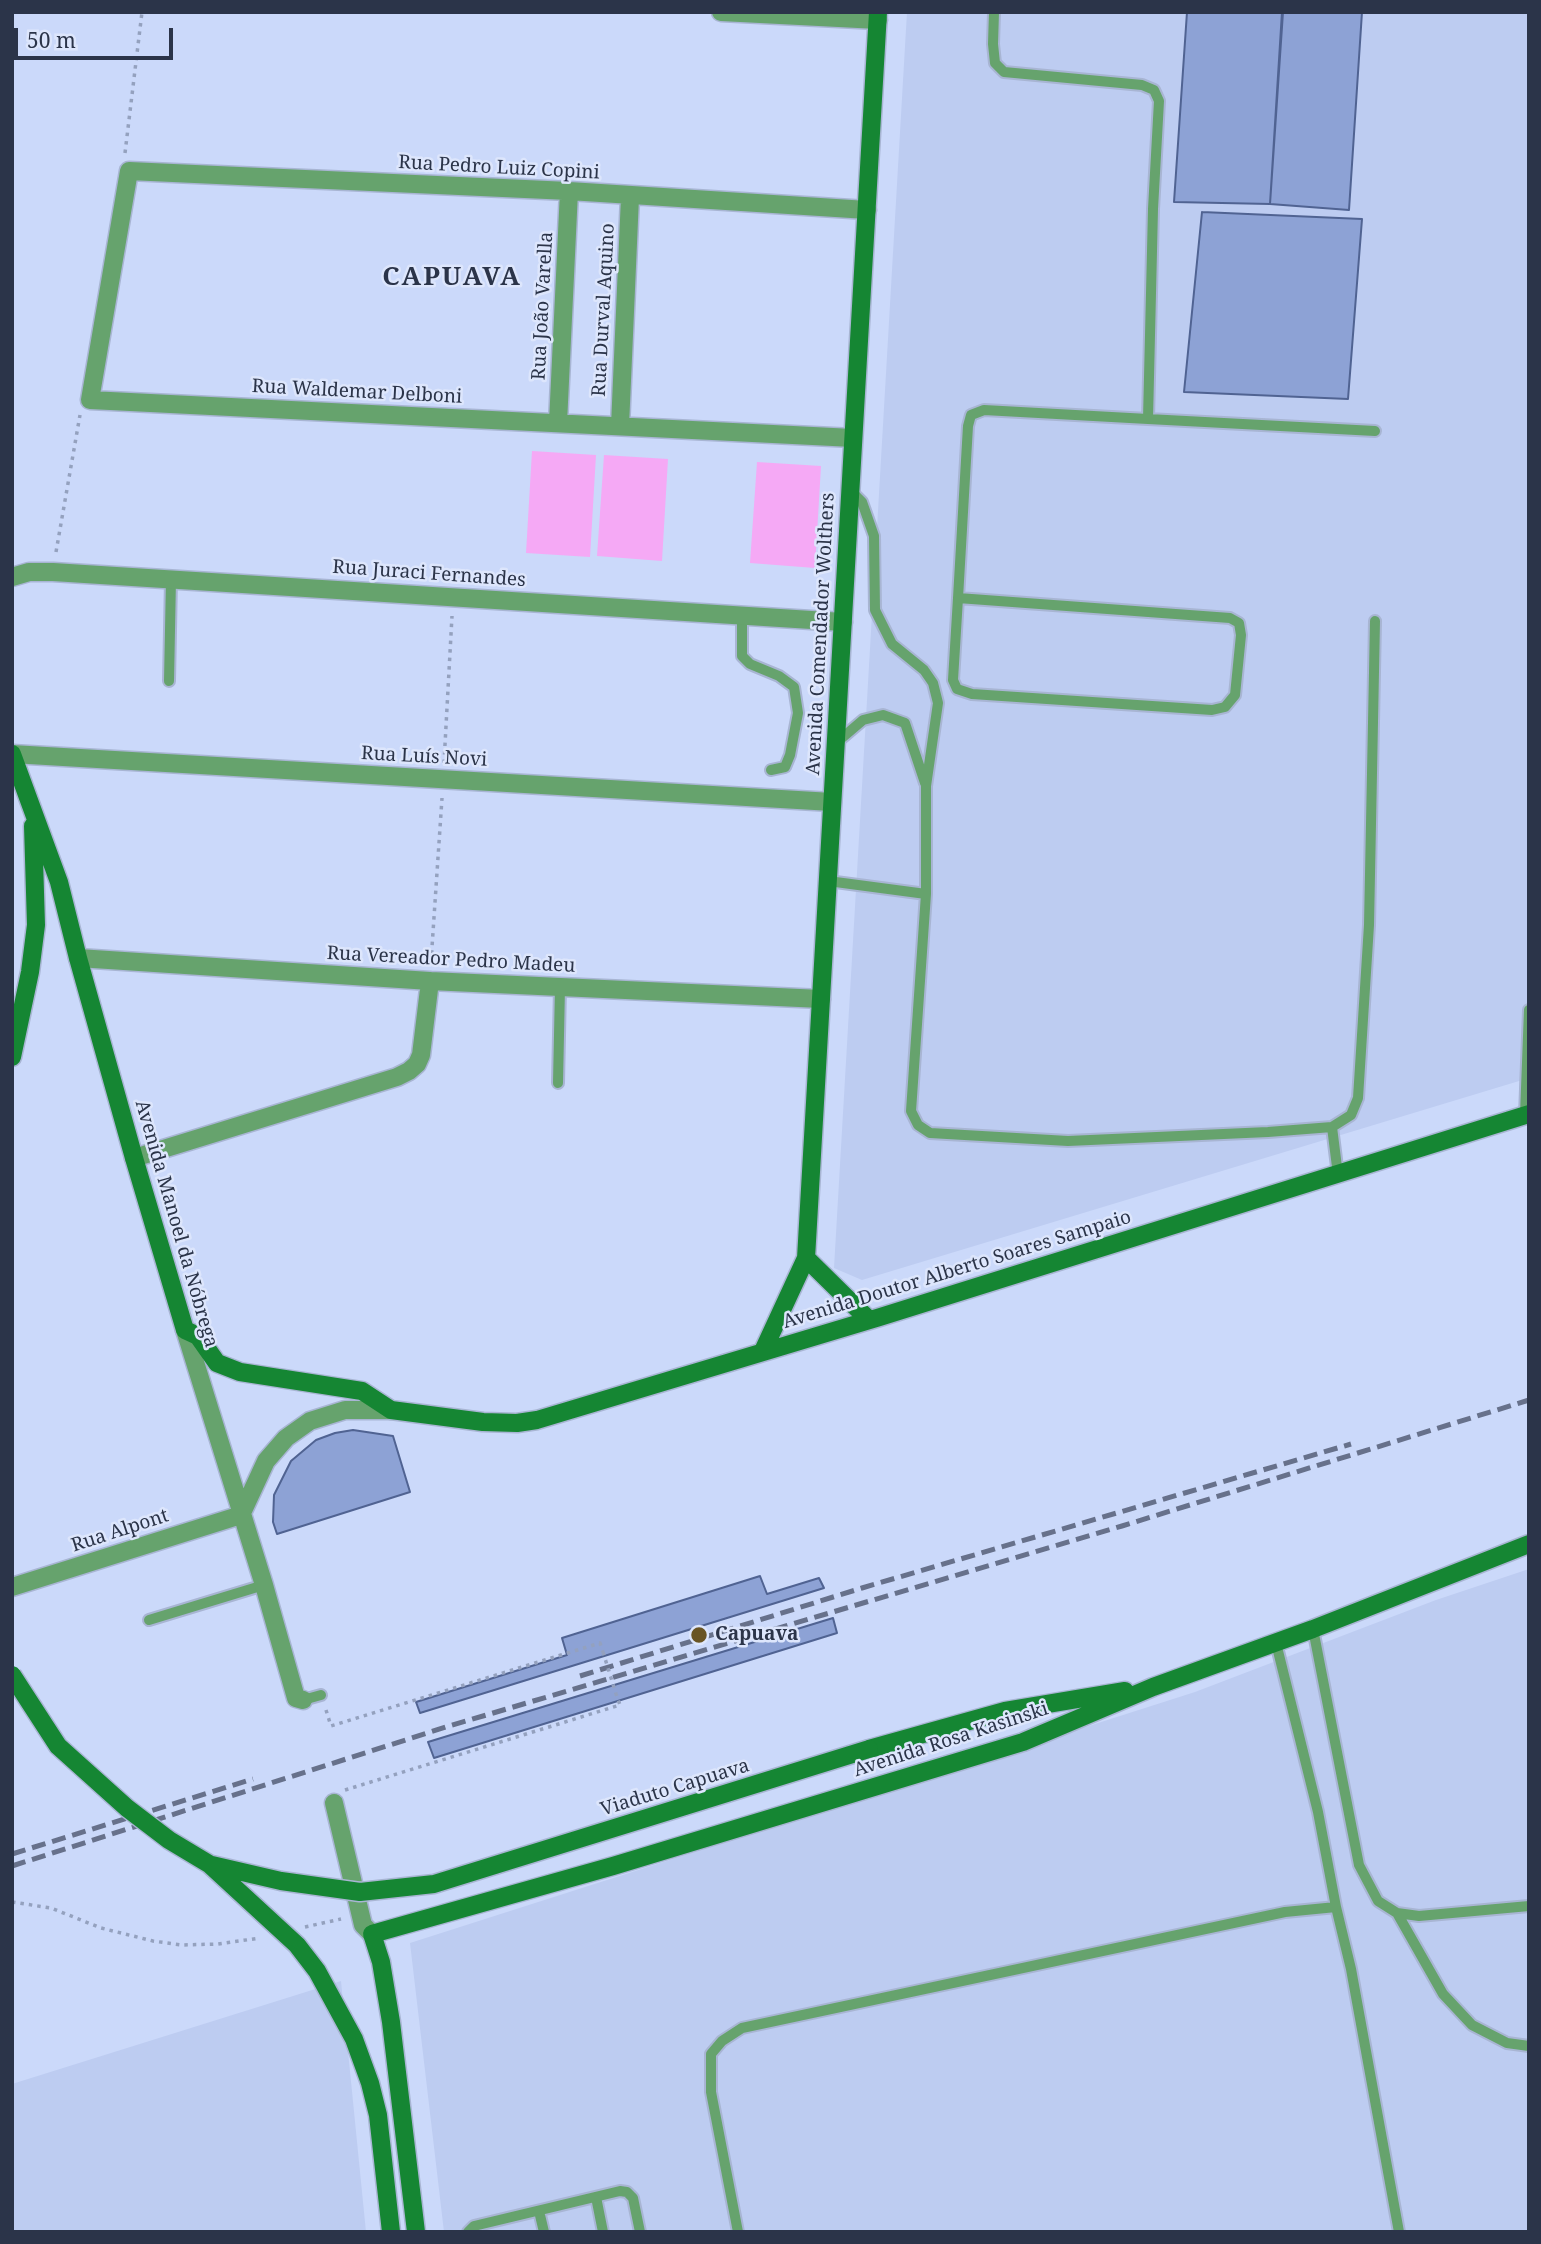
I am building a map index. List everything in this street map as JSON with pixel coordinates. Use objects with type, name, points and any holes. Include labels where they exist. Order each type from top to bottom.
[{"type":"main road","name":"Avenida Comendador Wolthers","points":[[763,1351],[806,1258],[878,16]]},
{"type":"main road","name":"Avenida Manoel da Nóbrega","points":[[12,754],[59,882],[134,1158],[185,1330]]},
{"type":"main road","points":[[12,1057],[30,972],[36,925],[33,812]]},
{"type":"main road","name":"Avenida Doutor Alberto Soares Sampaio","points":[[185,1330],[198,1336],[217,1363],[240,1372],[362,1391],[391,1410],[483,1422],[517,1423],[537,1420],[869,1320],[1527,1114]]},
{"type":"main road","points":[[806,1258],[869,1320]]},
{"type":"main road","name":"Avenida Rosa Kasinski","points":[[372,1934],[613,1866],[1023,1742],[1153,1687],[1313,1629],[1529,1544]]},
{"type":"main road","name":"Viaduto Capuava","points":[[12,1675],[58,1746],[127,1808],[169,1840],[209,1864],[297,1945],[323,1981],[354,2039],[370,2083],[378,2115],[391,2232]]},
{"type":"main road","name":"Viaduto Capuava","points":[[209,1864],[281,1881],[360,1892],[433,1884],[869,1749],[1005,1711],[1153,1687]]},
{"type":"main road","points":[[372,1934],[381,1962],[391,2022],[416,2232]]},
{"type":"street","points":[[721,12],[878,16]]},
{"type":"street","name":"Rua Pedro Luiz Copini","points":[[128,171],[569,191],[629,197],[867,210]]},
{"type":"street","points":[[90,400],[128,171]]},
{"type":"street","name":"Rua João Varella","points":[[558,423],[569,191]]},
{"type":"street","name":"Rua Durval Aquino","points":[[620,426],[629,197]]},
{"type":"street","name":"Rua Waldemar Delboni","points":[[90,400],[853,438]]},
{"type":"street","name":"Rua Juraci Fernandes","points":[[12,577],[29,572],[53,572],[843,622]]},
{"type":"street","name":"Rua Luís Novi","points":[[12,754],[832,802]]},
{"type":"street","name":"Rua Vereador Pedro Madeu","points":[[78,958],[430,981],[821,999]]},
{"type":"street","points":[[134,1158],[409,1072],[421,1055],[430,981]]},
{"type":"street","name":"Avenida Manoel da Nóbrega","points":[[185,1330],[296,1698],[303,1700]]},
{"type":"street","name":"Avenida Doutor Alberto Soares Sampaio","points":[[241,1515],[266,1461],[286,1438],[310,1421],[345,1410],[391,1410]]},
{"type":"street","name":"Rua Alpont","points":[[12,1587],[241,1515]]},
{"type":"street","points":[[339,1797],[360,1914],[363,1925],[372,1934]]},
{"type":"lane","points":[[994,12],[995,63],[1004,72],[1142,85],[1154,90],[1159,101],[1153,209],[1148,419]]},
{"type":"lane","points":[[958,598],[1230,618],[1239,623],[1241,635],[1235,695],[1225,707],[1212,710],[972,694],[957,689],[953,680],[968,426],[971,415],[984,410],[1375,431]]},
{"type":"lane","points":[[850,491],[862,502],[874,536],[875,610],[892,644],[924,670],[933,683],[938,703],[926,786],[926,894],[911,1111],[918,1125],[930,1133],[1068,1140],[1268,1132],[1332,1127],[1351,1115],[1358,1098],[1370,912],[1375,621]]},
{"type":"lane","points":[[169,681],[171,579]]},
{"type":"lane","points":[[743,616],[743,656],[750,663],[779,676],[794,687],[798,713],[790,755],[785,767],[771,770]]},
{"type":"lane","points":[[836,743],[863,720],[883,715],[905,723],[926,786]]},
{"type":"lane","points":[[828,881],[926,894]]},
{"type":"lane","points":[[558,1083],[560,986]]},
{"type":"lane","points":[[1527,1114],[1529,1010]]},
{"type":"lane","points":[[1332,1127],[1338,1175]]},
{"type":"lane","points":[[149,1620],[264,1585]]},
{"type":"lane","points":[[1313,1629],[1359,1865],[1378,1901],[1397,1913],[1419,1916],[1529,1906]]},
{"type":"lane","points":[[1276,1643],[1318,1812],[1364,2034],[1399,2232]]},
{"type":"lane","points":[[303,1700],[321,1695]]},
{"type":"lane","points":[[738,2232],[711,2092],[711,2054],[722,2041],[741,2028],[1285,1912],[1336,1908]]},
{"type":"lane","points":[[1397,1913],[1443,1994],[1472,2025],[1507,2043],[1529,2046]]},
{"type":"lane","points":[[468,2232],[474,2226],[505,2218],[627,2192],[633,2198],[640,2232]]},
{"type":"lane","points":[[596,2197],[603,2232]]},
{"type":"lane","points":[[539,2211],[544,2232]]},
{"type":"lane","points":[[505,2218],[507,2232]]},
{"type":"path","points":[[128,171],[124,161],[142,12]]},
{"type":"path","points":[[53,572],[80,410],[90,400]]},
{"type":"path","points":[[321,1695],[331,1726],[600,1643],[620,1705],[339,1797]]},
{"type":"path","points":[[12,1902],[29,1903],[101,1927],[172,1944],[218,1944],[267,1936]]},
{"type":"path","points":[[304,1927],[360,1914]]},
{"type":"shaded area","points":[[907,12],[1529,12],[1529,1078],[862,1280],[834,1268]]},
{"type":"shaded area","points":[[532,451],[596,455],[590,557],[526,553]]},
{"type":"shaded area","points":[[604,455],[668,459],[662,561],[597,556]]},
{"type":"shaded area","points":[[757,462],[821,466],[815,568],[750,563]]},
{"type":"shaded area","points":[[1529,1569],[1529,2232],[444,2232],[410,1943],[1195,1692],[1436,1600]]},
{"type":"shaded area","points":[[341,1981],[366,2232],[12,2232],[12,2084]]},
{"type":"building","points":[[1187,12],[1282,12],[1270,204],[1174,202]]},
{"type":"building","points":[[1283,12],[1362,12],[1349,210],[1270,204]]},
{"type":"building","points":[[1202,212],[1362,219],[1348,399],[1184,392]]},
{"type":"building","points":[[353,1430],[393,1436],[410,1492],[277,1534],[273,1522],[274,1495],[291,1461],[316,1440]]},
{"type":"building","points":[[760,1576],[767,1594],[819,1578],[824,1588],[420,1713],[416,1702],[567,1655],[562,1638]]},
{"type":"building","points":[[833,1618],[837,1633],[434,1758],[428,1742]]},
{"type":"railway","points":[[12,1866],[446,1727],[1122,1526],[1529,1400]]},
{"type":"railway","points":[[580,1676],[862,1588],[1351,1444]]},
{"type":"railway","points":[[12,1854],[253,1779]]},
{"type":"place","name":"Capuava","points":[[699,1635]]},
{"type":"district","name":"CAPUAVA","points":[[452,278]]}]
